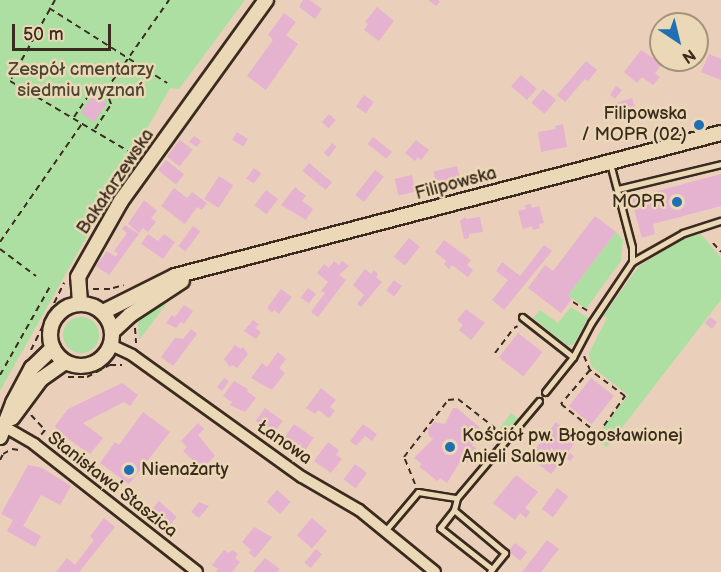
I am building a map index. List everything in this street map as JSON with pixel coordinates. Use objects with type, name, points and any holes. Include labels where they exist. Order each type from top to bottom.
[{"type":"street","name":"Bakałarzewska","points":[[78,296],[78,277],[121,201],[266,0]]},
{"type":"street","name":"Filipowska","points":[[103,312],[175,276],[721,133]]},
{"type":"street","name":"Filipowska","points":[[112,338],[130,315],[199,270]]},
{"type":"street","points":[[78,296],[103,312],[112,338],[100,360],[83,366],[66,362],[52,348],[50,338],[54,318],[78,296]]},
{"type":"street","name":"Łanowa","points":[[112,338],[132,355],[302,477],[359,510],[435,572]]},
{"type":"street","points":[[2,429],[32,368],[52,348]]},
{"type":"street","points":[[2,429],[41,379],[66,362]]},
{"type":"street","name":"Stanisława Staszica","points":[[2,429],[34,444],[197,572]]},
{"type":"lane","points":[[610,163],[632,247],[632,262]]},
{"type":"lane","points":[[618,189],[721,164]]},
{"type":"lane","points":[[545,392],[573,357],[600,308],[632,262],[683,233],[721,221]]},
{"type":"lane","points":[[522,317],[573,357]]},
{"type":"lane","points":[[454,510],[505,553],[491,571],[440,528],[454,510],[457,498],[539,401]]},
{"type":"lane","points":[[385,531],[418,492],[457,498]]},
{"type":"path","points":[[55,0],[10,81],[84,122],[128,151]]},
{"type":"path","points":[[75,117],[90,93],[106,90],[170,0]]},
{"type":"path","points":[[49,8],[167,83]]},
{"type":"path","points":[[94,129],[111,104],[106,90]]},
{"type":"path","points":[[0,242],[84,122]]},
{"type":"path","points":[[713,243],[721,252]]},
{"type":"path","points":[[0,249],[36,276]]},
{"type":"path","points":[[0,375],[51,285]]},
{"type":"path","points":[[60,291],[78,296],[113,288],[122,301]]},
{"type":"path","points":[[68,377],[87,377],[110,365],[126,366],[136,347],[134,321],[130,315]]},
{"type":"path","points":[[495,353],[514,328],[523,325]]},
{"type":"path","points":[[589,347],[584,356],[590,370],[625,396],[598,434],[561,404],[590,370]]},
{"type":"path","points":[[418,492],[404,457],[448,400],[458,399],[495,428],[483,443]]},
{"type":"path","points":[[119,485],[123,480]]},
{"type":"green space","name":"Zespół cmentarzy siedmiu wyznań","points":[[0,0],[245,0],[179,89],[170,88],[0,391]]},
{"type":"green space","points":[[616,232],[623,240],[621,261],[586,309],[568,295]]},
{"type":"green space","points":[[701,234],[721,258],[721,300],[607,447],[595,438],[628,395],[591,366],[589,353],[607,318],[603,316],[639,266],[685,238]]},
{"type":"green space","points":[[170,299],[139,339],[138,324],[141,318]]},
{"type":"green space","points":[[571,307],[588,318],[574,344],[568,346],[533,318],[540,310],[558,323]]},
{"type":"green space","points":[[81,317],[94,322],[99,335],[94,348],[81,353],[68,348],[63,335],[68,322]]},
{"type":"green space","points":[[511,413],[527,425],[513,443],[497,431]]},
{"type":"building","points":[[303,0],[310,0],[322,9],[315,19],[299,7]]},
{"type":"building","points":[[428,0],[438,0],[440,2],[436,6]]},
{"type":"building","points":[[377,7],[394,21],[379,41],[364,30],[368,24],[365,22]]},
{"type":"building","points":[[284,13],[296,22],[286,35],[298,44],[266,90],[247,76],[273,40],[268,35]]},
{"type":"building","points":[[641,50],[649,55],[649,72],[656,72],[660,77],[653,85],[642,77],[637,83],[624,72]]},
{"type":"building","points":[[709,54],[721,59],[721,80],[701,72],[709,72]]},
{"type":"building","points":[[586,61],[597,70],[588,81],[585,79],[565,102],[557,95]]},
{"type":"building","points":[[521,75],[537,89],[527,100],[511,86]]},
{"type":"building","points":[[616,86],[622,90],[615,99],[610,95]]},
{"type":"building","points":[[543,89],[556,100],[544,114],[531,103]]},
{"type":"building","points":[[94,94],[107,103],[94,122],[81,113]]},
{"type":"building","points":[[364,95],[374,102],[366,113],[356,106]]},
{"type":"building","points":[[632,98],[637,114],[622,119],[617,103]]},
{"type":"building","points":[[329,114],[336,120],[329,128],[322,122]]},
{"type":"building","points":[[563,124],[567,147],[541,152],[538,132],[556,129],[555,126]]},
{"type":"building","points":[[237,132],[248,139],[243,147],[232,140]]},
{"type":"building","points":[[194,136],[201,141],[197,147],[189,142]]},
{"type":"building","points":[[373,137],[392,152],[386,159],[367,144]]},
{"type":"building","points":[[180,140],[193,150],[180,166],[167,157]]},
{"type":"building","points":[[416,140],[429,150],[421,160],[418,157],[415,161],[405,153]]},
{"type":"building","points":[[332,143],[337,147],[328,157],[324,153]]},
{"type":"building","points":[[166,160],[184,174],[176,184],[158,170]]},
{"type":"building","points":[[309,163],[332,182],[326,190],[303,171]]},
{"type":"building","points":[[457,166],[461,183],[437,188],[434,171]]},
{"type":"building","points":[[254,168],[261,173],[254,184],[246,179]]},
{"type":"building","points":[[375,170],[384,177],[364,202],[355,195]]},
{"type":"building","name":"MOPR","points":[[721,174],[721,206],[653,224],[655,234],[642,238],[631,198]]},
{"type":"building","points":[[412,175],[416,192],[398,196],[394,179]]},
{"type":"building","points":[[219,176],[233,185],[219,208],[204,199]]},
{"type":"building","points":[[295,187],[306,196],[302,201],[313,209],[306,220],[281,205]]},
{"type":"building","points":[[174,188],[187,198],[192,192],[207,203],[202,210],[197,207],[185,224],[161,206]]},
{"type":"building","points":[[266,190],[278,199],[267,214],[255,205]]},
{"type":"building","points":[[144,200],[157,211],[151,218],[156,222],[148,232],[143,228],[139,233],[128,224]]},
{"type":"building","points":[[531,204],[532,208],[539,206],[544,223],[539,224],[540,228],[533,230],[532,226],[523,229],[518,211],[526,209],[525,205]]},
{"type":"building","points":[[595,216],[616,232],[568,295],[572,299],[561,313],[528,288],[545,265],[553,271]]},
{"type":"building","points":[[465,217],[466,219],[480,217],[483,232],[469,234],[469,238],[464,239],[460,221]]},
{"type":"building","points":[[125,225],[139,234],[109,275],[96,266],[107,251],[116,257],[118,254],[114,251],[127,233],[122,229]]},
{"type":"building","points":[[193,226],[200,231],[186,252],[178,246]]},
{"type":"building","points":[[148,234],[158,241],[164,234],[175,242],[163,259],[141,244]]},
{"type":"building","points":[[409,238],[420,247],[405,265],[394,257]]},
{"type":"building","points":[[444,240],[471,260],[467,265],[473,270],[468,277],[452,265],[449,269],[444,264],[446,261],[435,252]]},
{"type":"building","points":[[544,245],[552,251],[504,310],[492,300],[508,280],[496,271],[502,262],[520,276]]},
{"type":"building","points":[[334,261],[339,265],[342,261],[349,266],[339,275],[346,280],[318,317],[311,312],[325,293],[321,291],[328,282],[317,273],[324,264],[329,268]]},
{"type":"building","points":[[365,269],[371,274],[374,270],[378,274],[376,277],[382,282],[361,307],[357,304],[364,295],[353,285]]},
{"type":"building","points":[[394,280],[402,286],[394,296],[386,290]]},
{"type":"building","points":[[308,288],[316,294],[309,304],[301,298]]},
{"type":"building","points":[[281,289],[292,297],[279,314],[274,310],[272,313],[267,308]]},
{"type":"building","points":[[184,305],[193,311],[184,324],[181,322],[176,328],[166,323],[172,315],[175,317]]},
{"type":"building","points":[[466,309],[485,323],[471,340],[459,330],[463,325],[457,320]]},
{"type":"building","points":[[710,317],[717,322],[712,329],[705,323]]},
{"type":"building","points":[[253,320],[259,324],[255,328],[261,332],[256,339],[244,331]]},
{"type":"building","points":[[191,329],[197,334],[173,366],[161,357],[175,338],[183,339]]},
{"type":"building","points":[[518,333],[542,352],[523,377],[499,357]]},
{"type":"building","points":[[235,345],[241,349],[243,347],[248,354],[237,368],[232,365],[230,367],[224,359]]},
{"type":"building","points":[[278,352],[286,359],[279,368],[285,373],[272,390],[251,378],[262,363],[267,367]]},
{"type":"building","points":[[224,378],[229,381],[222,391],[217,387]]},
{"type":"building","points":[[591,378],[614,396],[592,424],[569,406]]},
{"type":"building","points":[[234,381],[248,389],[247,391],[256,398],[245,412],[230,405],[232,402],[223,396]]},
{"type":"building","points":[[122,383],[138,395],[130,406],[124,402],[83,423],[103,438],[90,454],[61,434],[55,426],[68,409]]},
{"type":"building","points":[[321,388],[336,400],[330,407],[335,411],[329,418],[318,410],[315,414],[306,408]]},
{"type":"building","points":[[265,408],[283,421],[273,434],[256,421]]},
{"type":"building","name":"Kościół pw. Błogosławionej Anieli Salawy","points":[[453,408],[457,408],[485,432],[472,445],[476,448],[477,455],[471,462],[465,463],[461,460],[447,483],[440,478],[437,481],[419,467],[422,464],[414,458],[433,439],[429,436],[428,429],[434,422],[445,424]]},
{"type":"building","points":[[143,412],[170,432],[129,484],[100,463],[115,442],[119,445]]},
{"type":"building","points":[[556,422],[578,439],[568,452],[574,456],[570,461],[564,457],[551,474],[529,457]]},
{"type":"building","points":[[198,423],[204,429],[198,435],[215,456],[202,469],[183,451],[187,447],[181,441]]},
{"type":"building","points":[[294,424],[314,438],[302,454],[283,440]]},
{"type":"building","points":[[363,424],[377,434],[372,441],[365,436],[356,446],[350,441]]},
{"type":"building","points":[[328,442],[339,450],[336,455],[342,459],[331,473],[314,461]]},
{"type":"building","points":[[355,464],[367,473],[356,488],[344,479]]},
{"type":"building","points":[[28,465],[42,468],[71,486],[60,505],[41,495],[23,526],[41,536],[35,547],[7,531],[13,520],[1,514]]},
{"type":"building","points":[[516,475],[538,492],[525,508],[530,512],[526,518],[520,513],[515,520],[493,503]]},
{"type":"building","points":[[557,488],[568,496],[553,517],[542,509]]},
{"type":"building","points":[[277,490],[291,502],[280,514],[267,502]]},
{"type":"building","points":[[159,501],[177,517],[167,527],[150,511]]},
{"type":"building","points":[[199,502],[209,506],[199,518],[191,512]]},
{"type":"building","points":[[104,518],[115,527],[79,572],[56,572],[67,558],[75,565],[94,540],[90,536]]},
{"type":"building","points":[[312,518],[327,531],[312,548],[297,535]]},
{"type":"building","points":[[254,527],[272,537],[255,558],[249,553],[251,550],[242,542]]},
{"type":"building","points":[[547,540],[559,549],[541,572],[522,572]]},
{"type":"building","points":[[515,543],[527,552],[520,561],[508,552]]},
{"type":"building","points":[[316,549],[322,554],[311,568],[304,563]]},
{"type":"building","points":[[224,550],[229,553],[232,550],[238,554],[235,558],[240,562],[232,572],[216,572],[218,569],[212,565]]},
{"type":"building","points":[[265,558],[280,569],[277,572],[253,572]]},
{"type":"place","name":"Filipowska / MOPR (02)","points":[[699,125]]},
{"type":"place","name":"MOPR","points":[[677,202]]},
{"type":"place","name":"Kościół pw. Błogosławionej Anieli Salawy","points":[[450,447]]},
{"type":"place","name":"Nienażarty","points":[[129,470]]}]
